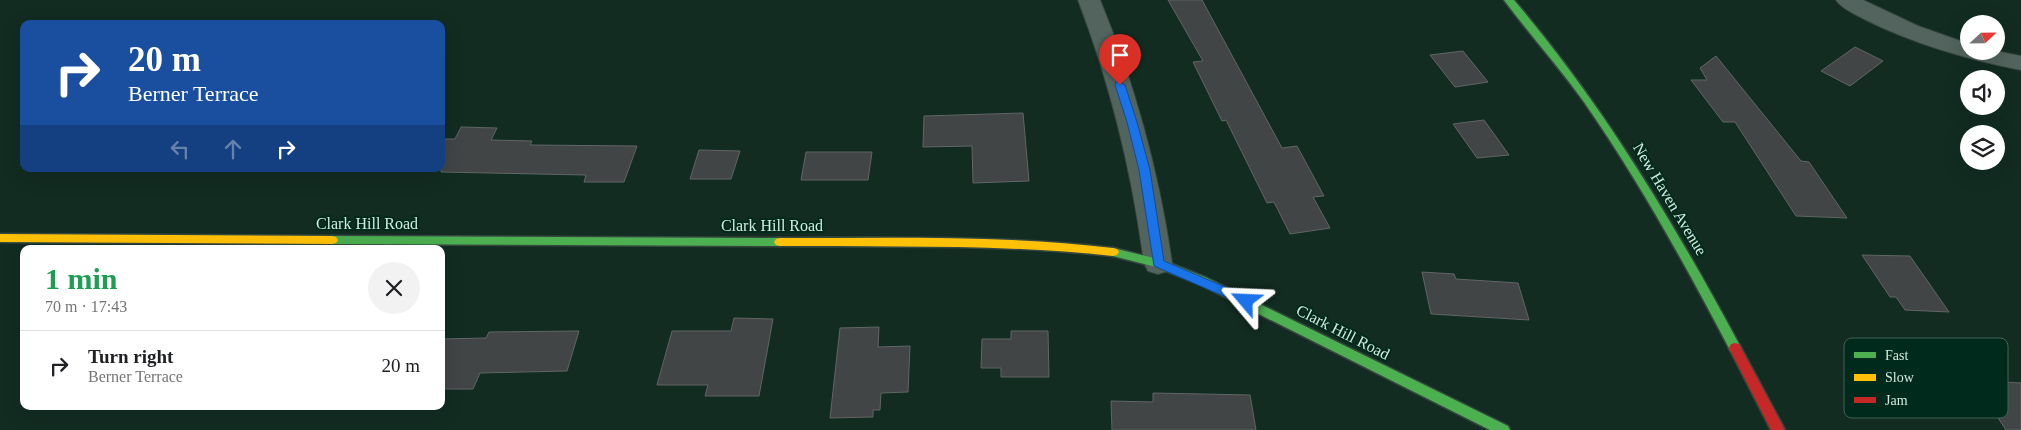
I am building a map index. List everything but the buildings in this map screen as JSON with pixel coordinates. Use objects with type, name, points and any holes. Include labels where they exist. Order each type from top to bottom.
[{"type":"street","points":[[1089,0],[1101,29],[1132,122],[1144,170],[1158,263]]},
{"type":"street","name":"New Haven Avenue","points":[[1509,0],[1567,73],[1604,124],[1662,214],[1708,294],[1778,430]]},
{"type":"street","points":[[1847,0],[1918,35],[1972,52],[2021,63]]},
{"type":"street","name":"Clark Hill Road","points":[[0,238],[999,243],[1062,246],[1114,253],[1158,263],[1229,293],[1503,430]]},
{"type":"traffic: fast","points":[[1509,0],[1570,76],[1609,132],[1665,223],[1735,348]]},
{"type":"traffic: fast","points":[[332,240],[780,242]]},
{"type":"traffic: fast","points":[[1113,252],[1158,263],[1203,281],[1503,430]]},
{"type":"traffic: slow","points":[[0,238],[332,240]]},
{"type":"traffic: slow","points":[[780,242],[999,243],[1059,246],[1113,252]]},
{"type":"traffic: jam","points":[[1735,348],[1778,430]]},
{"type":"route","points":[[1120,85],[1144,170],[1154,226],[1158,263],[1246,301]]}]
